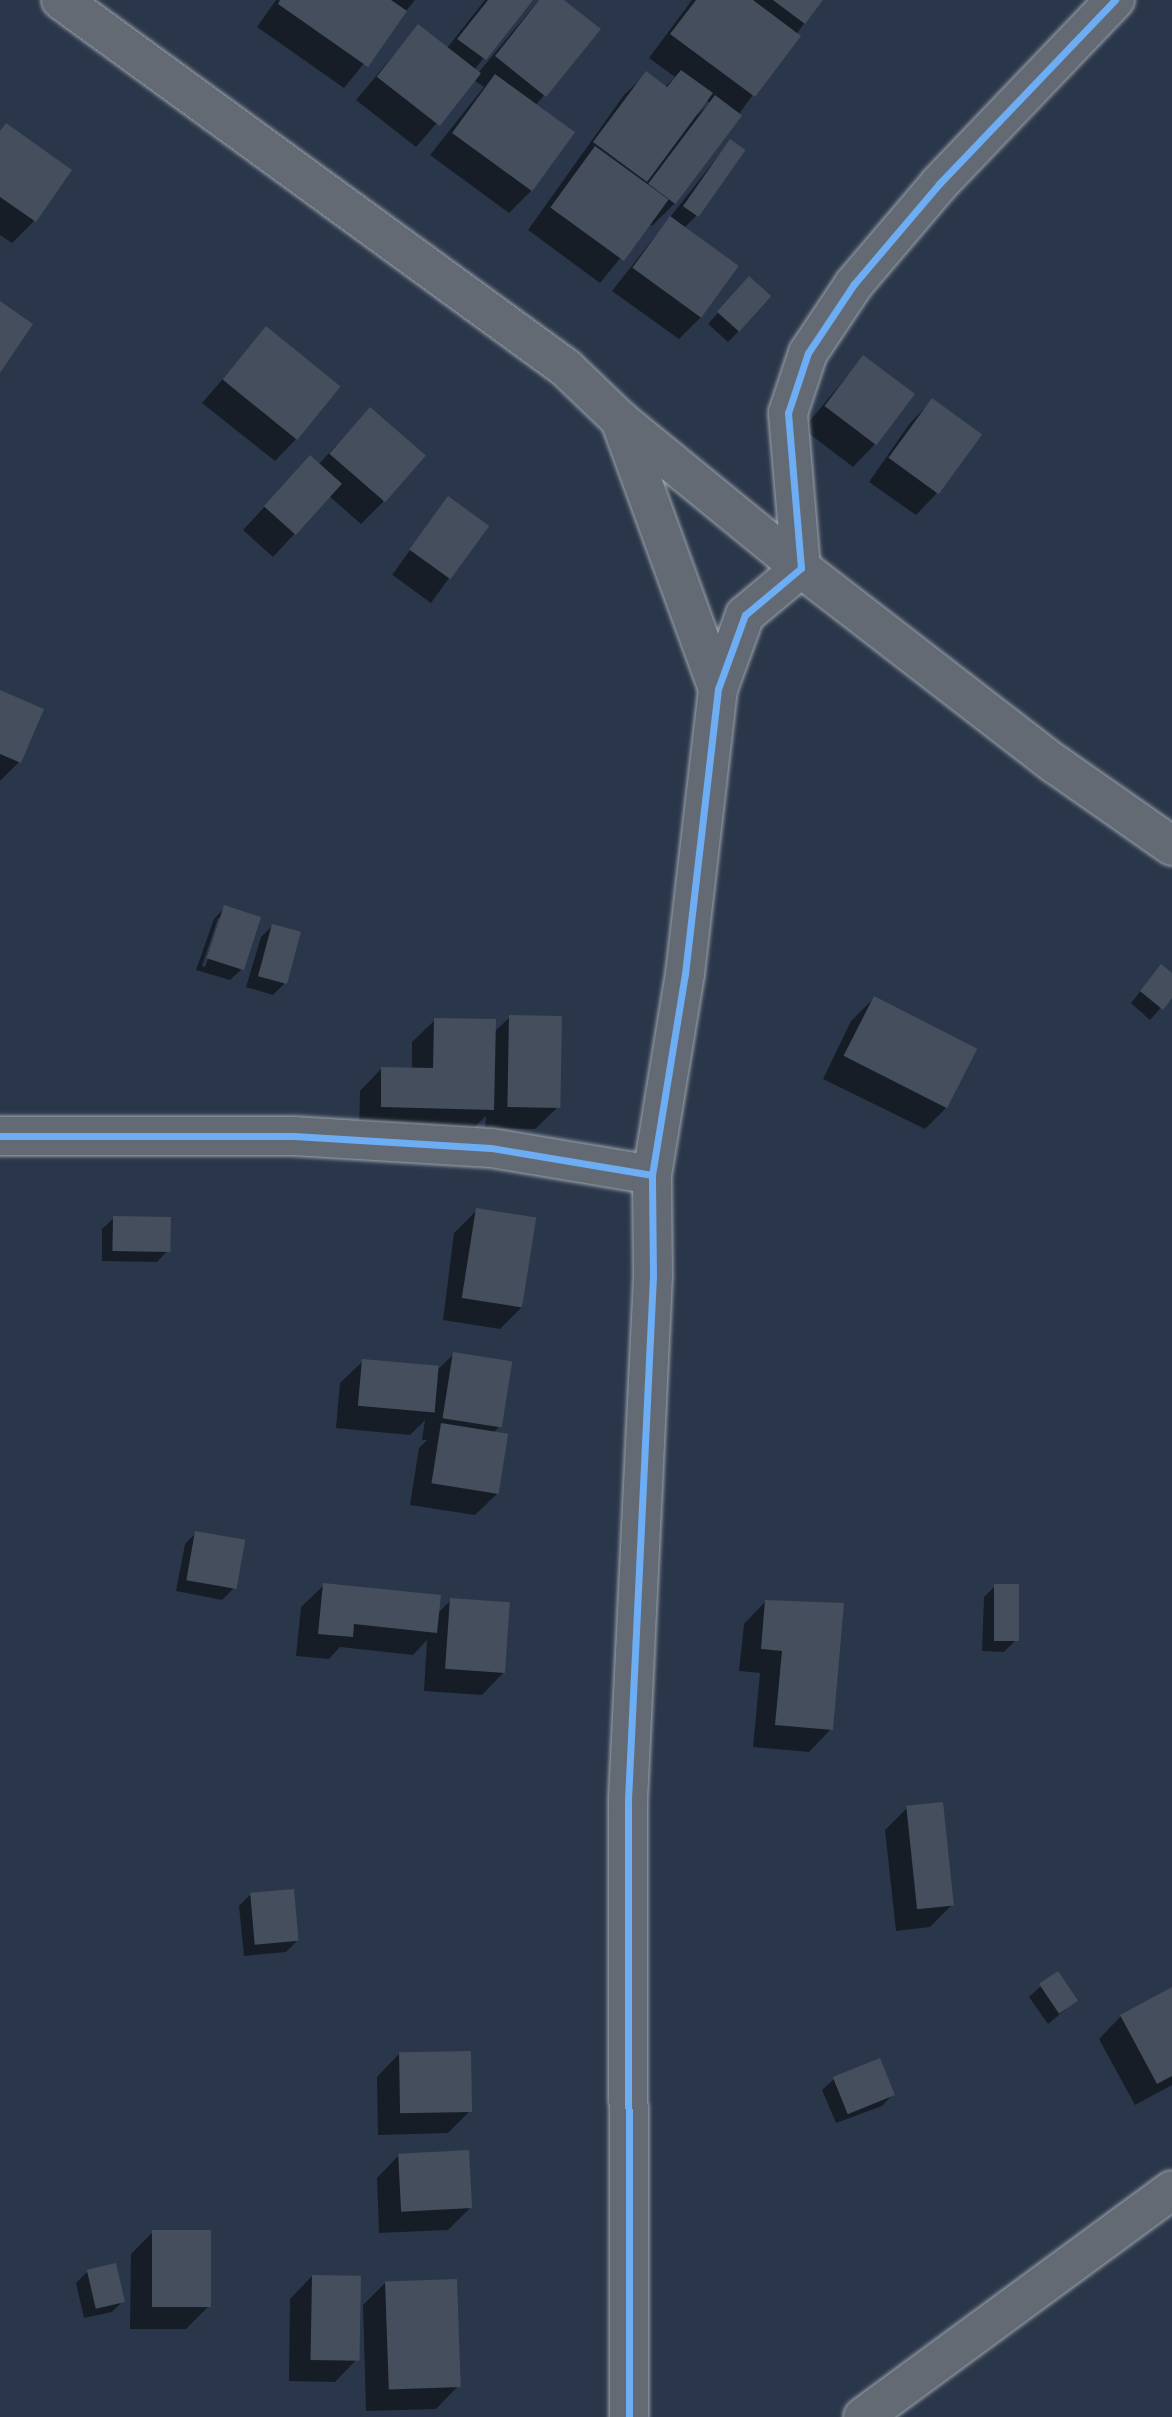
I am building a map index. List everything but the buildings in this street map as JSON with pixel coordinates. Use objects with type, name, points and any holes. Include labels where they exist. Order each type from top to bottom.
[{"type":"street","points":[[61,0],[566,368],[620,420],[801,568],[1055,764],[1172,846]]},
{"type":"street","points":[[801,568],[788,413],[808,353],[854,284],[939,184],[1115,0]]},
{"type":"street","points":[[620,420],[719,689]]},
{"type":"street","points":[[629,2417],[628,1800],[653,1276],[652,1175],[685,974],[719,689],[745,615],[801,568]]},
{"type":"street","points":[[0,1136],[307,1137],[491,1148],[652,1175]]},
{"type":"street","points":[[863,2417],[1172,2190]]},
{"type":"cycle path","points":[[629,2417],[628,1800],[653,1276],[652,1175],[685,974],[718,689],[745,615],[801,568],[788,413],[808,353],[854,284],[939,184],[1115,0]]},
{"type":"cycle path","points":[[0,1136],[294,1136],[491,1148],[652,1175]]}]
